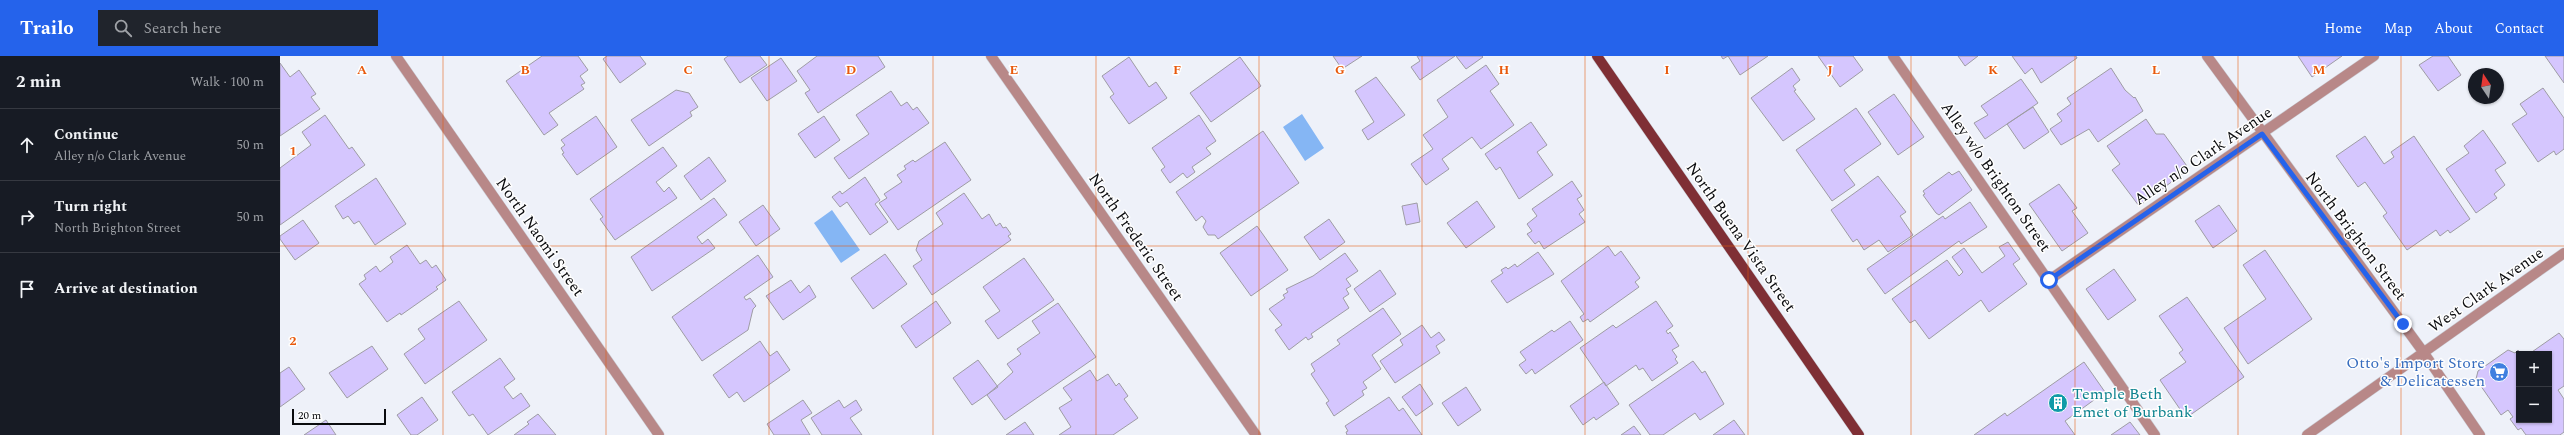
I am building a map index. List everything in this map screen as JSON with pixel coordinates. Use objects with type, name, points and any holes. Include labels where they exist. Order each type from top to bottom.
[{"type":"main road","name":"North Buena Vista Street","points":[[1598,56],[1859,435]]},
{"type":"street","name":"North Naomi Street","points":[[396,56],[659,435]]},
{"type":"street","name":"North Frederic Street","points":[[991,56],[1256,435]]},
{"type":"street","name":"Alley w/o Brighton Street","points":[[1893,56],[2155,435]]},
{"type":"street","name":"North Brighton Street","points":[[2207,56],[2262,134],[2424,353],[2480,435]]},
{"type":"street","name":"Alley n/o Clark Avenue","points":[[2049,280],[2374,56]]},
{"type":"street","name":"West Clark Avenue","points":[[2307,435],[2564,253]]},
{"type":"water","points":[[1302,114],[1324,148],[1305,161],[1283,127]]},
{"type":"water","points":[[832,210],[860,250],[841,263],[814,223]]},
{"type":"building","points":[[542,56],[578,56],[588,70],[580,76],[585,83],[581,85],[584,89],[549,113],[558,125],[544,135],[506,81]]},
{"type":"building","points":[[607,56],[640,56],[646,64],[620,83],[603,59]]},
{"type":"building","points":[[728,56],[760,56],[767,65],[740,83],[724,59]]},
{"type":"building","points":[[817,56],[878,56],[885,67],[818,113],[805,93],[810,90],[797,71]]},
{"type":"building","points":[[1333,56],[1362,56],[1342,69]]},
{"type":"building","points":[[1417,56],[1455,56],[1420,80],[1411,67],[1420,61]]},
{"type":"building","points":[[1456,56],[1482,56],[1483,57],[1466,69]]},
{"type":"building","points":[[1721,56],[1728,56],[1723,59]]},
{"type":"building","points":[[1728,56],[1768,56],[1740,75]]},
{"type":"building","points":[[1818,56],[1853,56],[1863,70],[1840,87]]},
{"type":"building","points":[[1958,56],[1978,56],[1965,66]]},
{"type":"building","points":[[2012,56],[2076,56],[2077,58],[2041,83],[2032,68],[2025,74]]},
{"type":"building","points":[[2298,56],[2342,56],[2312,77]]},
{"type":"building","points":[[2433,56],[2448,56],[2461,75],[2438,91],[2419,65]]},
{"type":"building","points":[[2545,56],[2564,56],[2564,83]]},
{"type":"building","points":[[1129,57],[1149,87],[1156,82],[1167,98],[1129,124],[1110,97],[1114,94],[1102,76]]},
{"type":"building","points":[[1240,57],[1261,86],[1211,122],[1190,93]]},
{"type":"building","points":[[781,58],[797,81],[767,101],[751,78]]},
{"type":"building","points":[[280,63],[290,77],[299,70],[316,94],[311,97],[320,109],[280,136]]},
{"type":"building","points":[[1486,65],[1499,84],[1490,91],[1514,125],[1481,149],[1472,137],[1442,159],[1449,169],[1426,185],[1411,164],[1433,149],[1423,135],[1448,117],[1437,100]]},
{"type":"building","points":[[1792,68],[1800,80],[1793,86],[1796,90],[1794,91],[1815,119],[1783,141],[1751,98]]},
{"type":"building","points":[[2111,68],[2125,90],[2134,98],[2135,97],[2143,111],[2098,142],[2089,129],[2061,145],[2050,129],[2062,121],[2057,114],[2071,104],[2067,98]]},
{"type":"building","points":[[1376,77],[1405,115],[1368,140],[1362,130],[1374,122],[1355,91]]},
{"type":"building","points":[[2021,79],[2038,103],[1985,139],[1974,123],[1988,115],[1981,106]]},
{"type":"building","points":[[2543,88],[2564,118],[2564,149],[2556,155],[2554,151],[2538,162],[2512,124],[2527,114],[2520,104]]},
{"type":"building","points":[[676,90],[689,93],[698,107],[690,112],[692,116],[649,146],[631,120]]},
{"type":"building","points":[[891,91],[901,106],[907,102],[913,110],[917,107],[929,123],[849,179],[834,158],[869,134],[856,115]]},
{"type":"building","points":[[1894,94],[1924,137],[1898,155],[1868,112]]},
{"type":"building","points":[[2033,107],[2049,132],[2024,149],[2007,124]]},
{"type":"building","points":[[1856,108],[1881,144],[1844,170],[1855,185],[1832,201],[1796,150]]},
{"type":"building","points":[[325,115],[349,149],[352,147],[365,165],[280,225],[280,168],[311,145],[302,132]]},
{"type":"building","points":[[1199,115],[1216,141],[1206,148],[1211,154],[1192,167],[1195,172],[1187,178],[1183,173],[1170,183],[1161,170],[1165,167],[1152,148]]},
{"type":"building","points":[[596,116],[617,147],[577,175],[562,154],[564,153],[561,148],[565,145],[561,140]]},
{"type":"building","points":[[824,116],[840,140],[815,158],[798,134]]},
{"type":"building","points":[[2146,119],[2156,134],[2164,134],[2189,169],[2139,206],[2112,170],[2120,164],[2107,146]]},
{"type":"building","points":[[1531,122],[1547,145],[1537,152],[1553,175],[1519,199],[1500,167],[1496,170],[1485,154]]},
{"type":"building","points":[[2483,130],[2506,163],[2495,170],[2505,185],[2494,194],[2497,198],[2476,213],[2446,169],[2469,153],[2464,146]]},
{"type":"building","points":[[1263,131],[1299,183],[1218,239],[1215,235],[1208,235],[1203,227],[1206,221],[1202,216],[1196,221],[1176,192]]},
{"type":"building","points":[[2365,136],[2384,164],[2394,157],[2391,152],[2414,136],[2470,219],[2450,233],[2448,230],[2440,236],[2436,230],[2407,250],[2383,216],[2387,213],[2365,182],[2358,187],[2336,156]]},
{"type":"building","points":[[945,142],[971,180],[898,230],[879,203],[887,198],[884,194],[902,182],[897,175],[906,169],[904,166],[913,160],[915,162]]},
{"type":"building","points":[[663,147],[677,166],[656,182],[664,192],[669,187],[677,198],[615,240],[600,219],[603,217],[590,199]]},
{"type":"building","points":[[709,157],[726,181],[701,200],[684,176]]},
{"type":"building","points":[[1959,171],[1972,190],[1939,215],[1923,195],[1925,194],[1923,191],[1949,172],[1952,175]]},
{"type":"building","points":[[1878,176],[1906,212],[1900,216],[1913,235],[1888,252],[1879,240],[1864,250],[1857,239],[1853,242],[1831,210]]},
{"type":"building","points":[[865,177],[880,200],[875,204],[888,222],[870,235],[847,202],[840,207],[832,197],[840,191],[842,194]]},
{"type":"building","points":[[376,178],[406,224],[375,245],[359,221],[354,224],[348,216],[343,219],[335,206]]},
{"type":"building","points":[[1572,181],[1582,196],[1577,199],[1584,210],[1579,214],[1585,222],[1544,249],[1539,241],[1535,244],[1527,234],[1532,231],[1527,224],[1537,216],[1532,209]]},
{"type":"building","points":[[2059,184],[2077,208],[2072,211],[2088,233],[2062,251],[2029,204]]},
{"type":"building","points":[[964,193],[982,219],[989,214],[996,226],[1000,223],[1003,228],[1006,227],[1011,234],[1008,236],[1011,240],[932,295],[913,266],[922,260],[916,250],[919,241],[943,224],[936,213]]},
{"type":"building","points":[[714,198],[727,215],[697,237],[702,244],[708,239],[715,248],[652,291],[631,257]]},
{"type":"building","points":[[1477,201],[1495,227],[1466,248],[1447,223]]},
{"type":"building","points":[[1970,202],[1987,227],[1961,244],[1959,241],[1885,294],[1867,269],[1943,216],[1945,219]]},
{"type":"building","points":[[1417,203],[1420,222],[1406,225],[1402,206]]},
{"type":"building","points":[[763,205],[780,229],[756,246],[739,222]]},
{"type":"building","points":[[2219,205],[2237,231],[2213,248],[2195,221]]},
{"type":"building","points":[[1329,219],[1345,242],[1320,260],[1304,237]]},
{"type":"building","points":[[303,220],[319,243],[295,260],[280,239],[280,236]]},
{"type":"building","points":[[1257,226],[1288,270],[1251,296],[1220,253]]},
{"type":"building","points":[[2008,242],[2020,259],[2013,264],[2027,284],[1989,312],[1981,300],[1929,339],[1915,320],[1910,323],[1892,299],[1947,260],[1959,276],[1963,272],[1952,257],[1964,248],[1982,273],[2005,256],[1999,247]]},
{"type":"building","points":[[407,245],[420,264],[426,260],[432,268],[436,265],[446,280],[436,287],[438,289],[401,315],[400,313],[387,322],[359,284],[366,279],[364,275],[376,266],[380,272],[393,262],[390,257]]},
{"type":"building","points":[[1608,246],[1615,256],[1621,251],[1640,278],[1635,282],[1639,287],[1590,322],[1588,319],[1583,322],[1580,317],[1584,314],[1561,281]]},
{"type":"building","points":[[2265,250],[2312,319],[2248,364],[2224,328],[2266,299],[2243,265]]},
{"type":"building","points":[[1538,252],[1554,274],[1507,303],[1491,281],[1503,273],[1501,270],[1506,267],[1508,269],[1515,264],[1517,267]]},
{"type":"building","points":[[1345,253],[1358,271],[1346,279],[1351,286],[1346,289],[1349,294],[1343,298],[1349,308],[1311,334],[1313,337],[1308,340],[1306,337],[1289,350],[1275,330],[1282,325],[1269,309],[1285,298],[1283,295],[1288,292],[1286,289],[1313,276]]},
{"type":"building","points":[[885,254],[907,284],[873,309],[851,278]]},
{"type":"building","points":[[758,255],[773,277],[744,297],[746,300],[750,298],[756,306],[753,309],[748,330],[702,361],[672,317]]},
{"type":"building","points":[[1024,258],[1054,300],[998,339],[985,321],[1000,311],[983,287]]},
{"type":"building","points":[[2114,269],[2136,300],[2108,320],[2086,289]]},
{"type":"building","points":[[1380,270],[1396,294],[1370,312],[1354,289]]},
{"type":"building","points":[[791,280],[800,293],[809,285],[816,297],[783,320],[766,296]]},
{"type":"building","points":[[2187,297],[2244,377],[2186,418],[2160,380],[2186,362],[2179,353],[2183,350],[2159,316]]},
{"type":"building","points":[[459,301],[487,340],[425,384],[404,354],[425,339],[418,329]]},
{"type":"building","points":[[936,301],[951,323],[916,348],[901,326]]},
{"type":"building","points":[[1656,301],[1673,326],[1666,331],[1668,334],[1670,332],[1679,346],[1672,350],[1677,357],[1675,359],[1678,363],[1652,381],[1643,368],[1639,370],[1636,365],[1606,386],[1580,348],[1613,325],[1616,328]]},
{"type":"building","points":[[1058,303],[1096,357],[1005,420],[987,395],[1013,372],[1007,364],[1021,354],[1017,349],[1040,333],[1032,321]]},
{"type":"building","points":[[1383,308],[1401,334],[1372,355],[1381,369],[1363,382],[1367,388],[1362,391],[1364,395],[1334,416],[1326,403],[1329,401],[1311,374],[1315,371],[1311,364],[1340,344],[1337,340]]},
{"type":"building","points":[[1570,321],[1583,340],[1535,374],[1532,369],[1526,374],[1519,365],[1526,360],[1520,352],[1552,330],[1554,332]]},
{"type":"building","points":[[1422,325],[1431,338],[1439,332],[1445,340],[1436,346],[1440,353],[1395,383],[1380,361],[1403,345],[1400,340]]},
{"type":"building","points":[[2559,333],[2564,339],[2564,386],[2558,390],[2564,399],[2564,432],[2560,435],[2526,435],[2521,428],[2518,430],[2510,419],[2513,417],[2508,410],[2501,415],[2476,379],[2478,371],[2508,350],[2515,353],[2516,352],[2516,423],[2552,423],[2552,351],[2533,351]]},
{"type":"building","points":[[760,341],[770,356],[777,351],[790,370],[744,402],[737,392],[729,398],[713,375]]},
{"type":"building","points":[[372,346],[388,369],[347,398],[329,373]]},
{"type":"building","points":[[500,358],[515,379],[504,387],[513,399],[521,393],[530,406],[488,435],[473,414],[469,416],[452,392]]},
{"type":"building","points":[[978,360],[998,387],[972,405],[953,378]]},
{"type":"building","points":[[1693,361],[1702,373],[1705,371],[1724,404],[1700,420],[1695,413],[1663,435],[1650,435],[1629,405]]},
{"type":"building","name":"Temple Beth Emet of Burbank","points":[[2084,362],[2105,392],[2065,421],[2075,435],[1974,435],[2005,413],[2007,416]]},
{"type":"building","points":[[289,367],[305,389],[280,407],[280,373]]},
{"type":"building","points":[[1090,370],[1097,381],[1108,374],[1116,386],[1119,383],[1128,396],[1124,399],[1138,418],[1113,435],[1059,435],[1071,427],[1059,408],[1072,400],[1063,388]]},
{"type":"building","points":[[1604,382],[1619,404],[1596,420],[1594,417],[1583,425],[1570,406]]},
{"type":"building","points":[[1420,384],[1433,404],[1416,416],[1402,397]]},
{"type":"building","points":[[1466,387],[1481,410],[1458,426],[1442,403]]},
{"type":"building","points":[[422,397],[438,420],[417,435],[411,435],[397,415]]},
{"type":"building","points":[[1389,397],[1399,411],[1403,408],[1422,435],[1347,435],[1346,432],[1348,431],[1345,426]]},
{"type":"building","points":[[803,400],[812,413],[801,420],[810,435],[774,435],[767,424]]},
{"type":"building","points":[[839,400],[844,408],[856,400],[862,410],[850,418],[862,435],[822,435],[811,418]]},
{"type":"building","points":[[538,414],[556,435],[514,435],[529,424],[527,422]]},
{"type":"building","points":[[326,420],[336,435],[304,435]]},
{"type":"building","points":[[1734,420],[1745,435],[1713,435]]},
{"type":"building","points":[[1025,422],[1034,435],[1006,435]]},
{"type":"building","name":"Temple Beth Emet of Burbank","points":[[2130,422],[2140,435],[2111,435]]},
{"type":"building","points":[[1634,426],[1641,435],[1621,435]]},
{"type":"place","name":"Otto's Import Store & Delicatessen","points":[[2499,372]]},
{"type":"place","name":"Temple Beth Emet of Burbank","points":[[2058,403]]},
{"type":"route","points":[[2049,280],[2262,134],[2403,324]]}]
